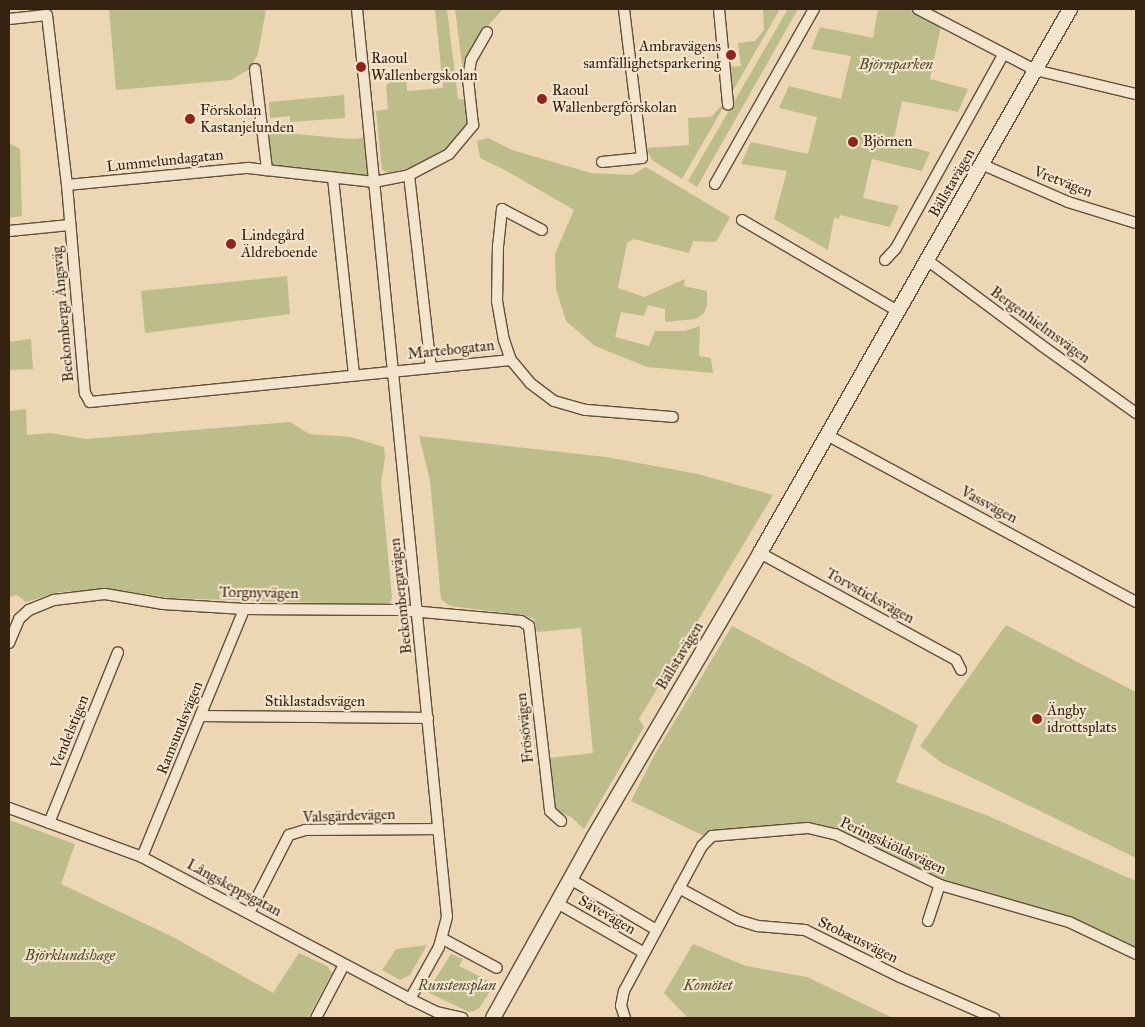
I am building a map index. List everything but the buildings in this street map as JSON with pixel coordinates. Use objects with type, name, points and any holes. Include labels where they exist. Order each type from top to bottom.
[{"type":"street","name":"Beckombergavägen","points":[[357,9],[447,917],[443,939],[410,999]]},
{"type":"street","points":[[602,162],[642,158],[624,9]]},
{"type":"street","points":[[718,9],[728,105]]},
{"type":"street","points":[[715,184],[814,9]]},
{"type":"street","points":[[918,9],[1035,70],[1136,94]]},
{"type":"street","name":"Bällstavägen","points":[[493,1018],[570,879],[828,435],[1070,9]]},
{"type":"street","name":"Beckomberga Ängsväg","points":[[9,19],[47,15],[67,185],[86,393],[90,402],[394,371]]},
{"type":"street","points":[[374,182],[410,175],[449,154],[473,125],[468,79],[472,60],[487,32]]},
{"type":"street","name":"Bällstavägen","points":[[885,260],[896,248],[1003,55]]},
{"type":"street","points":[[255,69],[267,170]]},
{"type":"street","name":"Vretvägen","points":[[981,164],[1068,202],[1136,223]]},
{"type":"street","name":"Lummelundagatan","points":[[67,185],[196,171],[248,168],[374,182]]},
{"type":"street","points":[[410,175],[431,368]]},
{"type":"street","points":[[333,178],[354,375]]},
{"type":"street","name":"Martebogatan","points":[[542,230],[502,209],[498,245],[497,301],[504,340],[511,360],[530,383],[554,401],[586,410],[673,417]]},
{"type":"street","points":[[742,220],[898,311]]},
{"type":"street","points":[[9,232],[70,225]]},
{"type":"street","name":"Bergenhielmsvägen","points":[[927,260],[1136,413]]},
{"type":"street","name":"Martebogatan","points":[[394,371],[511,360]]},
{"type":"street","name":"Vassvägen","points":[[828,435],[1136,602]]},
{"type":"street","name":"Torvsticksvägen","points":[[760,553],[956,660],[961,670]]},
{"type":"street","name":"Torgnyvägen","points":[[9,643],[20,619],[29,610],[54,600],[81,595],[105,594],[163,604],[244,609],[418,611],[521,622],[529,626]]},
{"type":"street","name":"Ramsundsvägen","points":[[142,857],[202,716],[244,609]]},
{"type":"street","name":"Frösövägen","points":[[529,626],[550,811],[561,821]]},
{"type":"street","name":"Vendelstigen","points":[[49,823],[118,652]]},
{"type":"street","name":"Stiklastadsvägen","points":[[202,716],[428,718]]},
{"type":"street","name":"Långskeppsgatan","points":[[9,808],[142,857],[440,1015],[462,1018]]},
{"type":"street","name":"Peringskiöldsvägen","points":[[625,1018],[621,1006],[624,991],[655,929],[702,846],[712,836],[808,828],[835,834],[940,885],[1069,922],[1136,954]]},
{"type":"street","name":"Valsgärdevägen","points":[[249,913],[289,835],[305,830],[438,829]]},
{"type":"street","name":"Sävevägen","points":[[570,879],[655,929]]},
{"type":"street","points":[[928,921],[940,885]]},
{"type":"street","name":"Stobæusvägen","points":[[679,888],[738,920],[758,926],[804,930],[900,977],[994,1018]]},
{"type":"street","name":"Sävevägen","points":[[557,903],[643,952]]},
{"type":"street","points":[[443,939],[497,968]]},
{"type":"street","points":[[316,1018],[344,965]]},
{"type":"green space","points":[[109,9],[266,9],[258,54],[250,69],[231,80],[116,90]]},
{"type":"green space","points":[[435,9],[447,9],[458,99],[466,99],[468,124],[446,149],[417,166],[388,173],[382,170],[376,111],[388,109],[386,86],[397,73],[406,73],[407,91],[443,88]]},
{"type":"green space","points":[[455,9],[503,9],[485,29],[464,80]]},
{"type":"green space","points":[[763,9],[780,9],[682,179],[652,160],[646,148],[689,145],[688,118],[711,117],[722,105],[725,99],[724,67],[741,66],[738,43],[755,41],[764,30]]},
{"type":"green space","points":[[788,9],[798,9],[697,187],[688,181]]},
{"type":"green space","name":"Björnparken","points":[[878,9],[908,9],[941,26],[930,79],[968,89],[958,112],[902,101],[893,143],[930,152],[922,171],[872,159],[863,198],[899,206],[890,227],[840,215],[839,219],[834,218],[828,250],[774,219],[787,171],[741,164],[751,142],[808,154],[817,117],[779,108],[789,86],[841,99],[851,56],[811,49],[820,27],[873,38]]},
{"type":"green space","points":[[344,95],[345,118],[290,122],[290,116],[270,118],[269,102]]},
{"type":"green space","points":[[266,123],[297,134],[348,139],[364,138],[369,174],[363,177],[271,165]]},
{"type":"green space","points":[[488,138],[512,150],[591,173],[632,175],[646,167],[730,217],[716,242],[693,241],[689,253],[634,239],[627,243],[618,288],[644,297],[685,279],[684,286],[707,291],[707,305],[704,313],[696,319],[665,322],[665,309],[648,305],[644,316],[621,312],[615,337],[649,346],[655,331],[685,331],[700,326],[699,356],[711,358],[713,373],[647,367],[595,346],[566,321],[556,289],[555,254],[574,210],[505,170],[480,158],[477,141]]},
{"type":"green space","points":[[9,143],[20,149],[22,216],[9,218]]},
{"type":"green space","points":[[287,276],[290,314],[145,333],[141,291]]},
{"type":"green space","points":[[31,339],[33,369],[9,370],[9,342]]},
{"type":"green space","points":[[26,409],[27,435],[51,433],[86,439],[290,422],[309,434],[351,437],[384,447],[385,458],[381,482],[392,597],[389,605],[170,598],[110,589],[59,592],[26,602],[17,595],[9,597],[9,411]]},
{"type":"green space","points":[[419,436],[606,457],[698,474],[773,495],[639,719],[644,727],[584,829],[571,817],[554,810],[549,758],[593,753],[581,628],[537,632],[534,619],[522,615],[450,606],[441,599],[430,480]]},
{"type":"green space","name":"Ängby idrottsplats","points":[[1006,625],[1136,692],[1136,858],[942,763],[920,746]]},
{"type":"green space","points":[[732,626],[918,725],[896,782],[986,815],[1136,881],[1136,950],[944,882],[824,825],[775,825],[702,835],[631,801],[655,754]]},
{"type":"green space","name":"Björklundshage","points":[[9,820],[75,844],[61,884],[173,937],[273,993],[299,953],[327,966],[332,973],[308,1018],[9,1018]]},
{"type":"green space","name":"Komötet","points":[[693,944],[746,966],[807,977],[893,1018],[688,1018],[664,993]]},
{"type":"green space","points":[[427,945],[410,975],[400,980],[382,970],[396,949]]},
{"type":"green space","name":"Runstensplan","points":[[451,954],[463,959],[459,966],[489,981],[494,986],[479,1008],[474,1011],[469,1012],[427,992]]},
{"type":"place","name":"Ambravägens samfällighetsparkering","points":[[731,55]]},
{"type":"place","name":"Raoul Wallenbergskolan","points":[[361,67]]},
{"type":"place","name":"Raoul Wallenbergförskolan","points":[[542,99]]},
{"type":"place","name":"Förskolan Kastanjelunden","points":[[190,119]]},
{"type":"place","name":"Björnen","points":[[853,142]]},
{"type":"place","name":"Lindegård Äldreboende","points":[[231,244]]},
{"type":"place","name":"Ängby idrottsplats","points":[[1037,719]]}]
